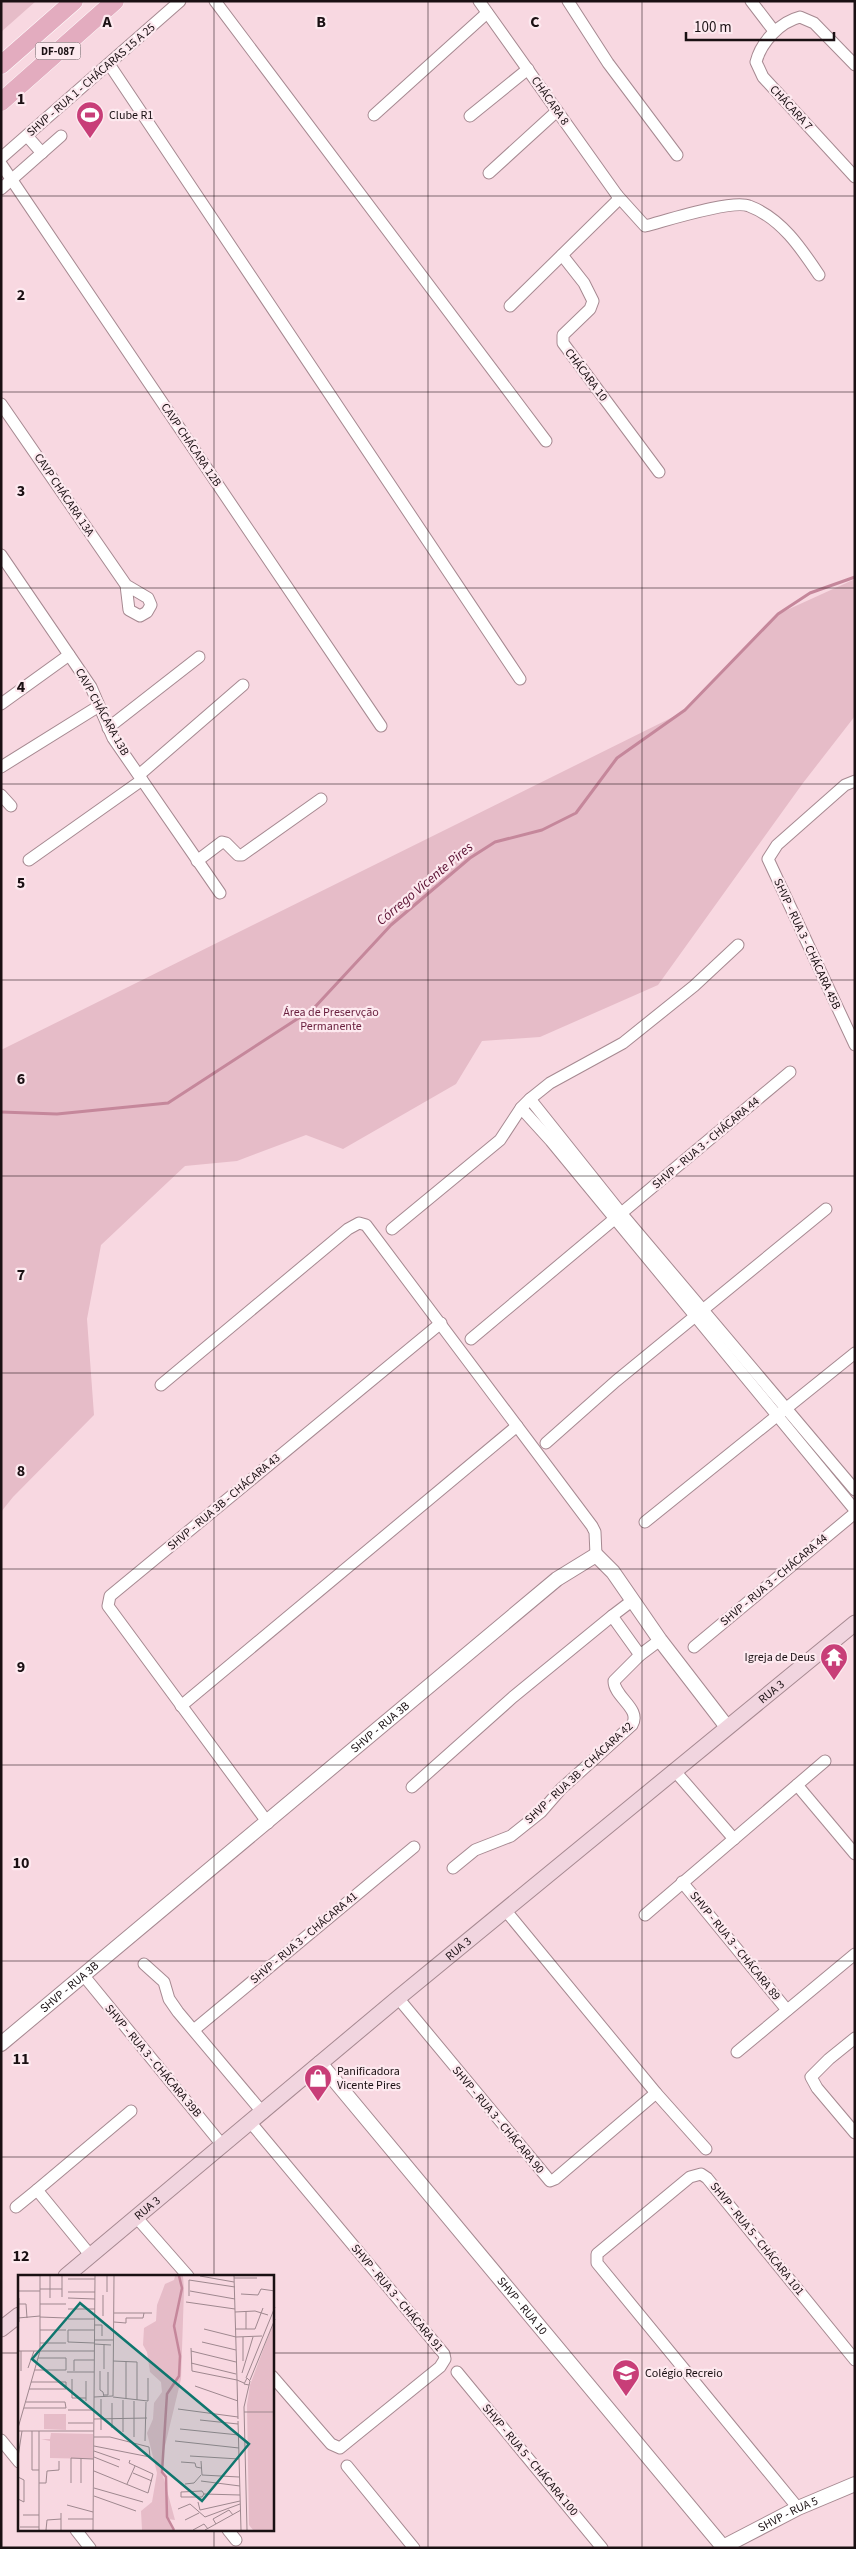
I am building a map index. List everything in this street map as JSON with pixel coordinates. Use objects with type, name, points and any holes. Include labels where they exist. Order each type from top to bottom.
[{"type":"main road","name":"DF-087","points":[[1,65],[74,1]]},
{"type":"main road","name":"DF-087","points":[[1,102],[115,1]]},
{"type":"main road","name":"RUA 3","points":[[67,2275],[674,1770],[853,1629]]},
{"type":"main road","points":[[1,2329],[18,2315]]},
{"type":"street","name":"SHVP - RUA 1 - CHÁCARAS 15 A 25","points":[[1,158],[180,1]]},
{"type":"street","points":[[215,1],[546,441]]},
{"type":"street","name":"CHÁCARA 8","points":[[479,1],[618,197],[645,226],[724,206],[748,205],[776,223],[795,239],[819,275]]},
{"type":"street","points":[[568,1],[608,63],[677,154]]},
{"type":"street","points":[[751,1],[774,31]]},
{"type":"street","points":[[374,114],[487,12]]},
{"type":"street","name":"CHÁCARA 7","points":[[855,65],[823,31],[806,18],[792,19],[774,31],[757,56],[757,67],[763,77],[855,177]]},
{"type":"street","points":[[109,64],[520,679]]},
{"type":"street","points":[[470,116],[528,70]]},
{"type":"street","points":[[489,172],[557,111]]},
{"type":"street","points":[[27,136],[42,153]]},
{"type":"street","points":[[1,189],[61,136]]},
{"type":"street","name":"CAVP CHÁCARA 12B","points":[[1,164],[381,726]]},
{"type":"street","points":[[510,306],[618,197]]},
{"type":"street","name":"CHÁCARA 10","points":[[562,255],[584,283],[593,301],[590,309],[562,335],[563,343],[659,472]]},
{"type":"street","name":"CAVP CHÁCARA 13A","points":[[1,404],[126,585]]},
{"type":"street","name":"CAVP CHÁCARA 13B","points":[[1,555],[96,696],[108,728],[220,893]]},
{"type":"street","points":[[1,704],[69,655]]},
{"type":"street","points":[[108,728],[199,657]]},
{"type":"street","points":[[29,860],[140,777],[243,685]]},
{"type":"street","points":[[1,767],[100,706]]},
{"type":"street","name":"SHVP - RUA 3 - CHÁCARA 45B","points":[[855,781],[844,785],[777,845],[768,856],[769,863],[855,1045]]},
{"type":"street","points":[[1,795],[10,806]]},
{"type":"street","points":[[197,861],[222,842],[226,842],[238,855],[242,855],[321,799]]},
{"type":"street","points":[[392,1229],[500,1140],[521,1108],[530,1099],[550,1083],[623,1043],[694,986],[738,945]]},
{"type":"street","name":"SHVP - RUA 3 - CHÁCARA 44","points":[[471,1339],[790,1072]]},
{"type":"street","name":"SHVP - RUA 3 - CHÁCARA 44","points":[[530,1099],[617,1216]]},
{"type":"street","name":"SHVP - RUA 3 - CHÁCARA 44","points":[[521,1108],[700,1313],[786,1407],[855,1490]]},
{"type":"street","points":[[546,1442],[616,1381],[826,1210]]},
{"type":"street","points":[[161,1385],[348,1230],[359,1223],[371,1229],[592,1526],[596,1555],[613,1572],[660,1640],[727,1727]]},
{"type":"street","name":"SHVP - RUA 3 - CHÁCARA 44","points":[[694,1647],[855,1511],[776,1414],[700,1313]]},
{"type":"street","name":"SHVP - RUA 3B - CHÁCARA 43","points":[[268,1823],[108,1606],[110,1596],[441,1323]]},
{"type":"street","points":[[645,1522],[776,1414],[855,1352]]},
{"type":"street","points":[[180,1706],[517,1426]]},
{"type":"street","name":"SHVP - RUA 3B","points":[[1,2044],[268,1823],[557,1579],[596,1555]]},
{"type":"street","points":[[412,1787],[513,1697],[632,1600]]},
{"type":"street","points":[[612,1616],[640,1655]]},
{"type":"street","name":"SHVP - RUA 3B - CHÁCARA 42","points":[[453,1868],[475,1850],[511,1836],[541,1812],[560,1789],[632,1725],[635,1721],[634,1713],[614,1684],[616,1678],[640,1655],[660,1640]]},
{"type":"street","name":"SHVP - RUA 3 - CHÁCARA 89","points":[[645,1915],[825,1761]]},
{"type":"street","points":[[674,1770],[734,1839]]},
{"type":"street","points":[[797,1785],[855,1854]]},
{"type":"street","name":"SHVP - RUA 3 - CHÁCARA 41","points":[[195,2029],[414,1847]]},
{"type":"street","name":"SHVP - RUA 3 - CHÁCARA 89","points":[[682,1882],[787,2010]]},
{"type":"street","points":[[506,1911],[656,2093],[706,2149]]},
{"type":"street","name":"SHVP - RUA 3 - CHÁCARA 89","points":[[737,2052],[855,1954]]},
{"type":"street","points":[[144,1964],[164,1982],[171,2003],[195,2029],[263,2113]]},
{"type":"street","name":"SHVP - RUA 3 - CHÁCARA 39B","points":[[84,1976],[223,2146]]},
{"type":"street","name":"SHVP - RUA 3 - CHÁCARA 90","points":[[398,1998],[550,2181],[555,2180],[656,2093]]},
{"type":"street","points":[[855,2038],[829,2059],[811,2077],[817,2088],[855,2133]]},
{"type":"street","name":"SHVP - RUA 10","points":[[320,2063],[723,2547]]},
{"type":"street","points":[[16,2207],[131,2112]]},
{"type":"street","name":"SHVP - RUA 3 - CHÁCARA 91","points":[[251,2123],[438,2347],[445,2359],[440,2367],[340,2448],[331,2444],[274,2378]]},
{"type":"street","name":"SHVP - RUA 5 - CHÁCARA 101","points":[[798,2508],[597,2263],[597,2254],[690,2177],[701,2174],[708,2178],[855,2360]]},
{"type":"street","points":[[37,2190],[91,2256]]},
{"type":"street","points":[[137,2218],[187,2275]]},
{"type":"street","name":"SHVP - RUA 5 - CHÁCARA 100","points":[[457,2372],[602,2548]]},
{"type":"street","points":[[1,2440],[18,2461]]},
{"type":"street","points":[[347,2466],[414,2548]]},
{"type":"street","name":"SHVP - RUA 5","points":[[723,2547],[798,2508],[855,2484]]},
{"type":"street","points":[[78,2532],[90,2548]]},
{"type":"street","points":[[230,2532],[236,2540]]},
{"type":"green space","points":[[1,1],[36,1],[1,32]]},
{"type":"green space","name":"Área de Preservção Permanente","points":[[855,579],[855,716],[803,783],[658,985],[540,1037],[482,1041],[456,1084],[343,1149],[306,1135],[237,1161],[185,1166],[101,1245],[87,1319],[94,1415],[13,1497],[1,1512],[1,1050],[685,711],[778,614]]},
{"type":"waterway","name":"Córrego Vicente Pires","points":[[1,1112],[57,1114],[168,1103],[314,1008],[391,925],[470,858],[495,842],[542,830],[576,813],[617,758],[685,710],[778,614],[810,593],[855,577]]},
{"type":"place","name":"Clube R1","points":[[90,139]]},
{"type":"place","name":"Igreja de Deus","points":[[834,1681]]},
{"type":"place","name":"Panificadora Vicente Pires","points":[[318,2102]]},
{"type":"place","name":"Colégio Recreio","points":[[626,2397]]}]
